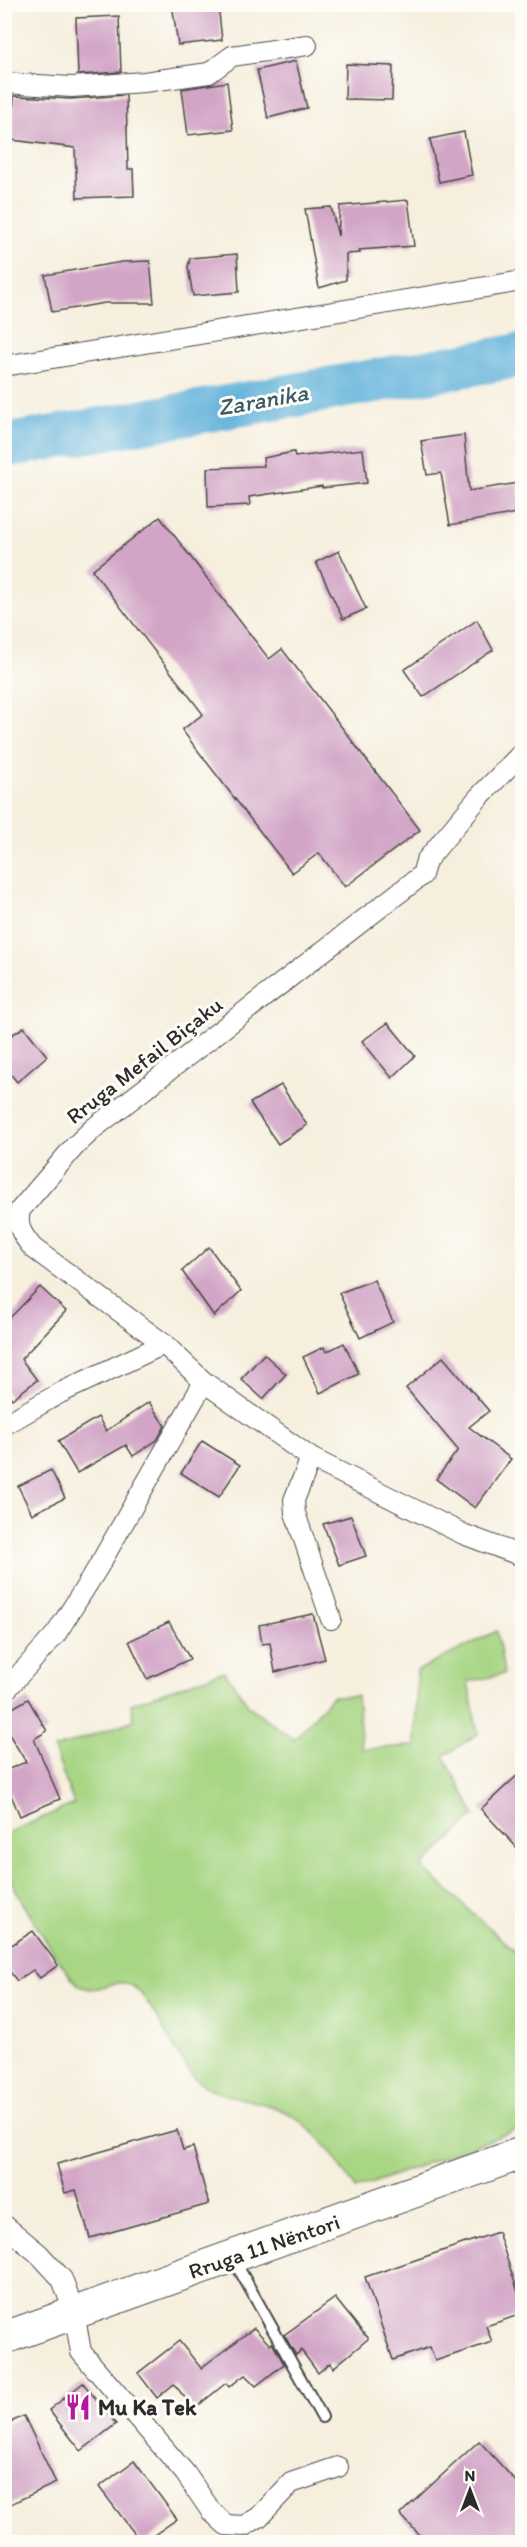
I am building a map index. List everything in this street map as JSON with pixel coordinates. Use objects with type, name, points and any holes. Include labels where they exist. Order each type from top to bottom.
[{"type":"main road","name":"Rruga 11 Nëntori","points":[[4,2338],[522,2153]]},
{"type":"street","points":[[4,83],[72,87],[144,82],[209,73],[232,56],[307,45]]},
{"type":"street","points":[[4,366],[522,281]]},
{"type":"street","name":"Rruga Mefail Biçaku","points":[[522,753],[479,797],[426,861],[422,875],[94,1128],[74,1147],[20,1210],[19,1228],[33,1248],[164,1344],[204,1382],[311,1458],[463,1534],[522,1556]]},
{"type":"street","points":[[4,1425],[60,1393],[164,1344]]},
{"type":"street","points":[[4,1692],[56,1634],[97,1569],[204,1382]]},
{"type":"street","points":[[311,1458],[294,1500],[295,1513],[331,1619]]},
{"type":"street","points":[[4,2225],[39,2254],[62,2279],[74,2312],[81,2352],[185,2473],[211,2511],[226,2525],[244,2526],[259,2517],[291,2483],[338,2467]]},
{"type":"lane","points":[[233,2257],[322,2417]]},
{"type":"green space","points":[[497,1631],[504,1674],[468,1682],[478,1734],[444,1756],[475,1815],[422,1867],[522,1958],[522,2128],[356,2189],[332,2154],[304,2123],[279,2109],[214,2090],[195,2078],[146,2000],[131,1985],[119,1983],[88,1989],[75,1981],[40,1931],[9,1876],[4,1858],[5,1834],[74,1804],[54,1749],[134,1720],[131,1704],[224,1671],[249,1706],[294,1740],[332,1696],[357,1696],[362,1749],[415,1746],[417,1671]]},
{"type":"building","points":[[172,4],[218,4],[222,40],[178,45]]},
{"type":"building","points":[[119,16],[121,72],[78,75],[76,18]]},
{"type":"building","points":[[296,61],[307,108],[268,118],[257,70]]},
{"type":"building","points":[[346,64],[393,66],[392,100],[345,99]]},
{"type":"building","points":[[227,82],[233,130],[188,135],[182,89]]},
{"type":"building","points":[[126,95],[128,169],[133,169],[134,196],[77,198],[75,148],[12,140],[14,96],[71,99]]},
{"type":"building","points":[[464,132],[472,175],[439,182],[430,139]]},
{"type":"building","points":[[408,200],[414,246],[359,250],[360,253],[346,254],[346,280],[319,288],[305,209],[331,207],[338,236],[340,206]]},
{"type":"building","points":[[237,254],[239,292],[193,296],[188,267],[190,258]]},
{"type":"building","points":[[150,261],[154,303],[105,303],[52,312],[45,275],[122,262]]},
{"type":"building","points":[[464,435],[469,491],[518,483],[522,512],[450,525],[441,473],[427,475],[421,441]]},
{"type":"building","points":[[363,449],[367,483],[322,488],[322,486],[249,497],[250,505],[208,507],[207,468],[264,466],[263,458],[294,452],[295,457]]},
{"type":"building","points":[[160,517],[269,659],[282,649],[420,830],[345,887],[319,853],[292,873],[182,730],[203,714],[92,570]]},
{"type":"building","points":[[339,551],[366,609],[343,619],[316,562]]},
{"type":"building","points":[[477,620],[493,650],[423,697],[404,670]]},
{"type":"building","points":[[388,1023],[415,1056],[392,1078],[362,1041]]},
{"type":"building","points":[[24,1027],[47,1056],[17,1082],[4,1066],[4,1040]]},
{"type":"building","points":[[281,1085],[307,1125],[278,1144],[250,1103]]},
{"type":"building","points":[[209,1247],[241,1291],[214,1316],[182,1271]]},
{"type":"building","points":[[374,1280],[393,1322],[360,1338],[339,1293]]},
{"type":"building","points":[[40,1287],[66,1311],[21,1359],[37,1380],[12,1399],[4,1389],[4,1324]]},
{"type":"building","points":[[344,1343],[359,1374],[320,1393],[303,1357],[324,1347],[326,1352]]},
{"type":"building","points":[[264,1354],[286,1374],[263,1399],[241,1379]]},
{"type":"building","points":[[443,1357],[489,1411],[469,1427],[511,1459],[475,1508],[436,1479],[458,1450],[406,1388]]},
{"type":"building","points":[[149,1402],[165,1426],[157,1440],[133,1456],[126,1445],[77,1473],[58,1441],[98,1417],[106,1431]]},
{"type":"building","points":[[202,1441],[240,1465],[219,1497],[181,1473]]},
{"type":"building","points":[[51,1470],[65,1498],[32,1514],[18,1486]]},
{"type":"building","points":[[351,1516],[366,1556],[339,1565],[323,1524]]},
{"type":"building","points":[[313,1614],[325,1659],[275,1672],[270,1643],[262,1644],[259,1625]]},
{"type":"building","points":[[169,1622],[190,1659],[147,1679],[129,1641]]},
{"type":"building","points":[[28,1699],[47,1731],[34,1739],[60,1799],[20,1816],[4,1779],[4,1771],[26,1762],[4,1726],[4,1713]]},
{"type":"building","points":[[522,1771],[522,1853],[481,1809]]},
{"type":"building","points":[[33,1931],[58,1965],[40,1978],[33,1970],[17,1981],[4,1964],[4,1950]]},
{"type":"building","points":[[177,2130],[183,2150],[193,2147],[209,2204],[90,2238],[76,2190],[65,2193],[57,2164]]},
{"type":"building","points":[[498,2232],[522,2304],[522,2314],[486,2326],[492,2342],[435,2361],[430,2347],[393,2360],[365,2277]]},
{"type":"building","points":[[335,2298],[368,2339],[333,2368],[330,2363],[318,2373],[301,2350],[296,2355],[284,2335]]},
{"type":"building","points":[[254,2328],[270,2345],[272,2343],[284,2364],[256,2386],[245,2375],[229,2387],[226,2383],[194,2409],[174,2384],[157,2398],[138,2373],[179,2341],[201,2368]]},
{"type":"building","points":[[83,2383],[116,2424],[81,2451],[49,2410]]},
{"type":"building","points":[[24,2416],[56,2483],[4,2507],[4,2425]]},
{"type":"building","points":[[479,2441],[522,2488],[522,2532],[510,2542],[426,2542],[400,2514]]},
{"type":"building","points":[[134,2461],[177,2519],[144,2542],[141,2542],[99,2487]]},
{"type":"waterway","name":"Zaranika","points":[[4,446],[522,355]]},
{"type":"place","name":"Mu Ka Tek","points":[[78,2407]]}]
